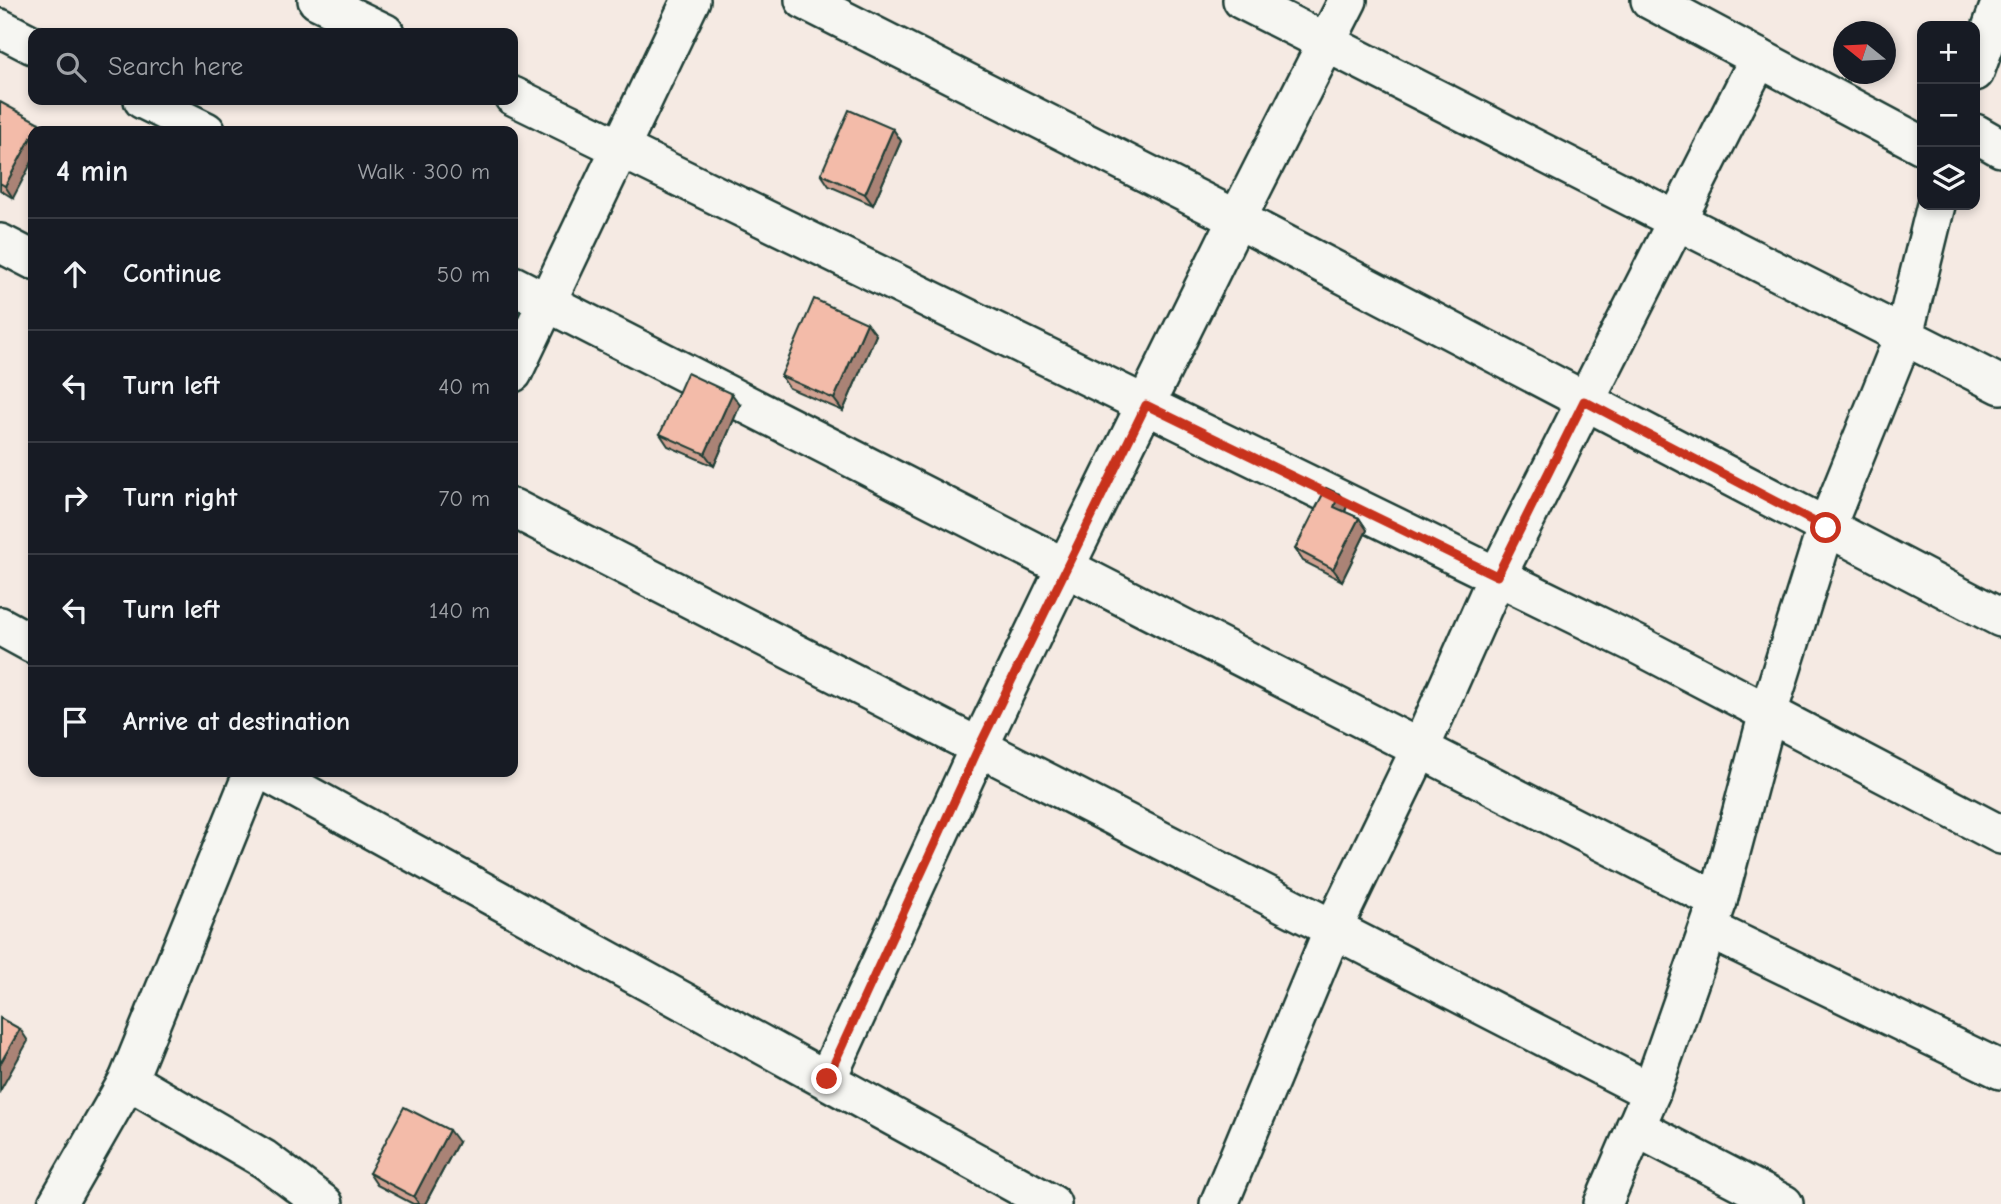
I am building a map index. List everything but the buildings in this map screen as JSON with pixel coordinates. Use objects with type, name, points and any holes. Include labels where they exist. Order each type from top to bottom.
[{"type":"street","points":[[317,0],[374,28]]},
{"type":"street","points":[[518,363],[691,0]]},
{"type":"street","points":[[804,0],[1237,219],[2001,618]]},
{"type":"street","points":[[1242,0],[2001,385]]},
{"type":"street","points":[[827,1079],[979,747],[1065,568],[1348,0]]},
{"type":"street","points":[[1650,0],[1917,142]]},
{"type":"street","points":[[1980,58],[2001,1]]},
{"type":"street","points":[[0,28],[28,42]]},
{"type":"street","points":[[1219,1204],[1333,929],[1420,749],[1497,576],[1759,58]]},
{"type":"street","points":[[518,98],[1640,646],[2001,835]]},
{"type":"street","points":[[153,105],[196,126]]},
{"type":"street","points":[[1980,136],[2001,148]]},
{"type":"street","points":[[1603,1204],[1651,1092],[1714,915],[1768,713],[1826,528],[1903,335],[1935,210]]},
{"type":"street","points":[[0,243],[28,257]]},
{"type":"street","points":[[518,288],[1420,749],[1714,915],[2001,1070]]},
{"type":"street","points":[[518,511],[1651,1092]]},
{"type":"street","points":[[0,626],[28,641]]},
{"type":"street","points":[[57,1204],[128,1080],[251,777]]},
{"type":"street","points":[[287,777],[314,783],[827,1079],[1052,1204]]},
{"type":"street","points":[[128,1080],[264,1159],[324,1204]]},
{"type":"street","points":[[1635,1127],[1784,1204]]},
{"type":"route","points":[[827,1079],[979,747],[1146,405],[1497,576],[1584,401],[1826,528]]}]
